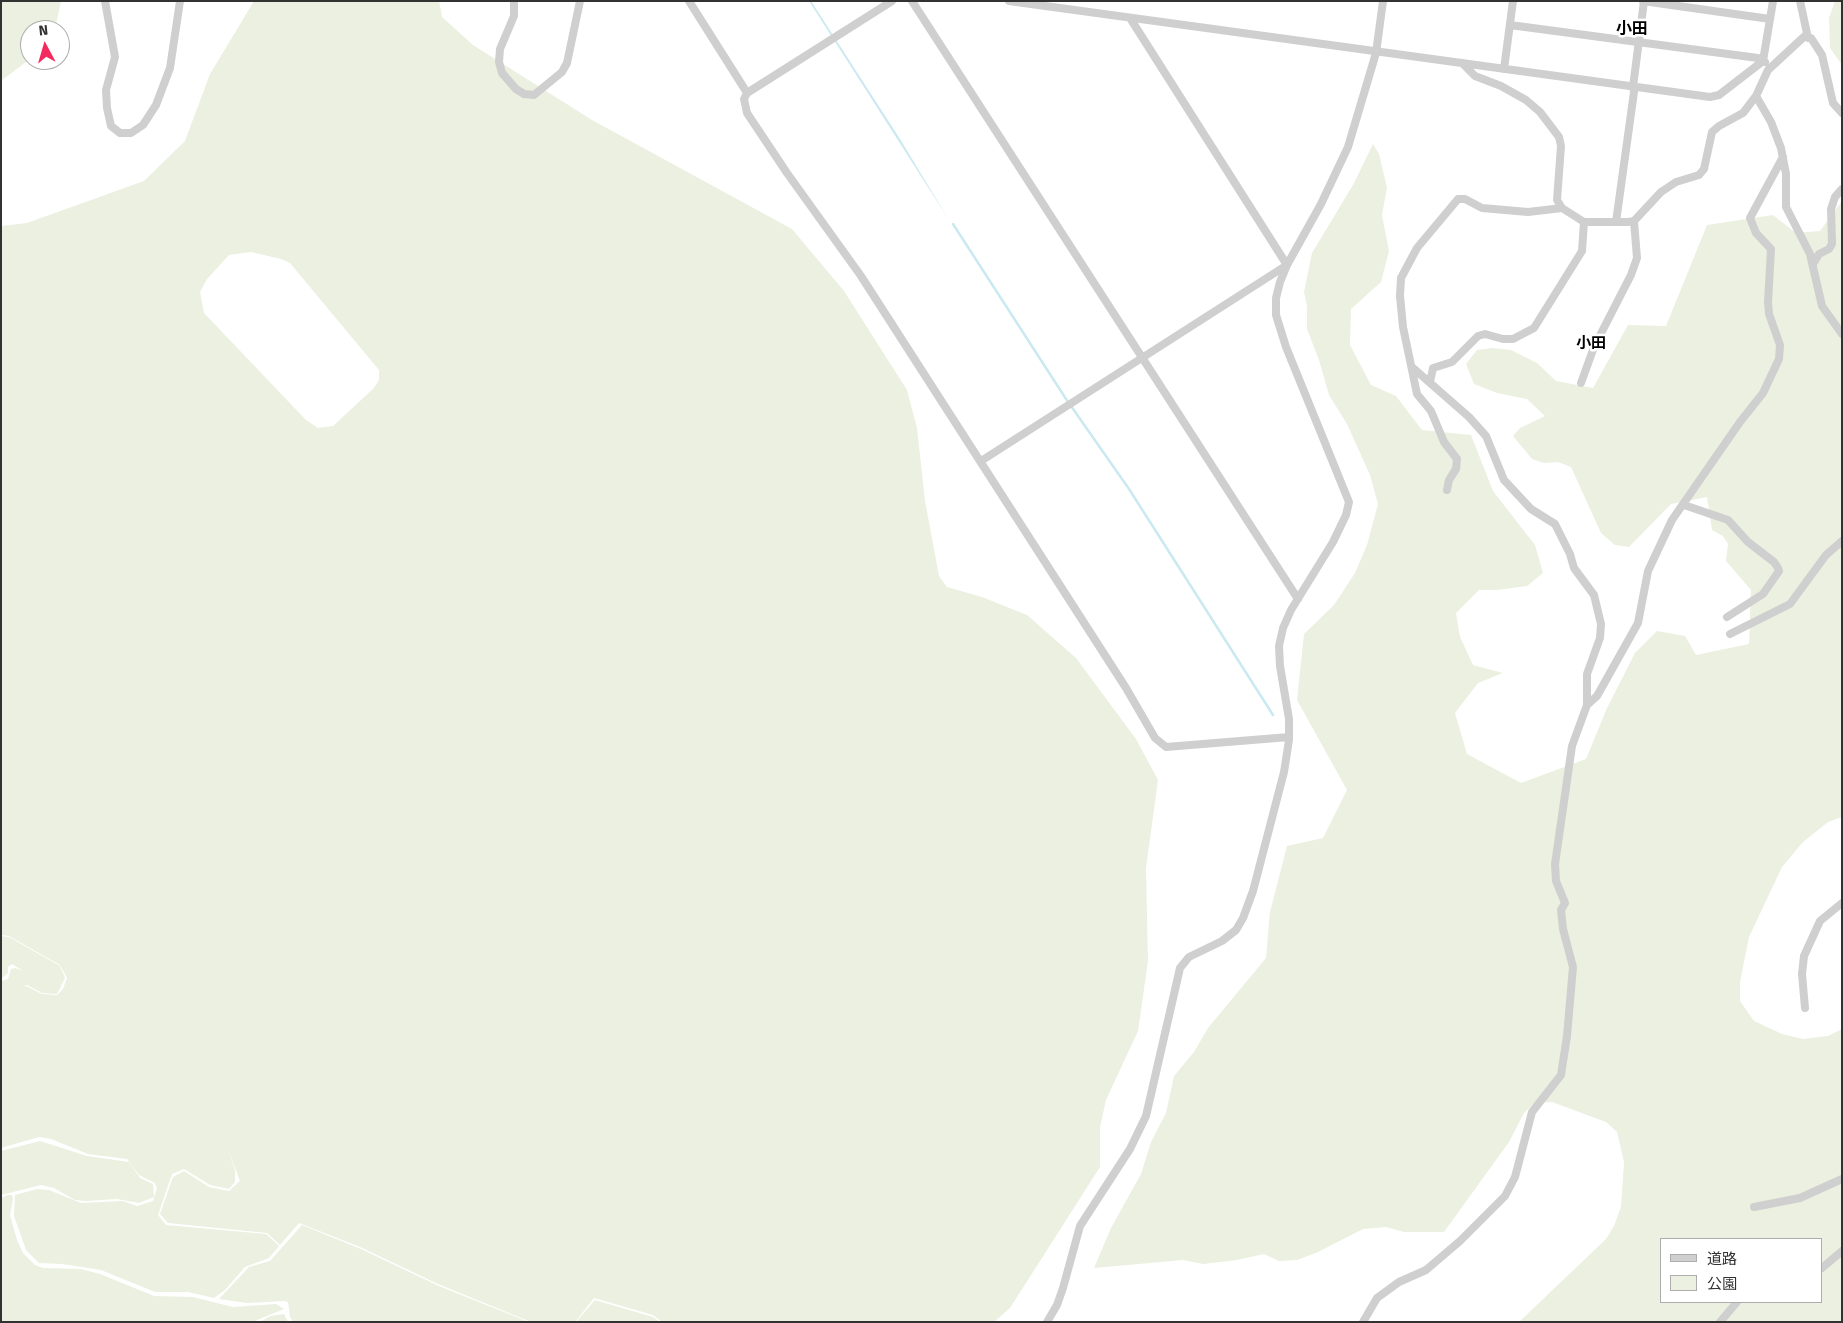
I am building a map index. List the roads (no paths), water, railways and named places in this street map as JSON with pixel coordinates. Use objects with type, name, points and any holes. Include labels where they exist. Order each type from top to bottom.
[{"type":"street","points":[[105,1],[115,57],[106,90],[107,108],[111,126],[120,133],[131,133],[143,124],[156,105],[170,68],[180,1]]},
{"type":"street","points":[[514,1],[514,16],[500,48],[499,62],[502,73],[516,89],[524,94],[534,95],[562,72],[567,63],[580,1]]},
{"type":"street","points":[[689,1],[746,93]]},
{"type":"street","points":[[892,1],[746,93],[744,99],[747,112],[787,173],[861,276],[1126,688],[1155,738],[1166,747],[1289,737]]},
{"type":"street","points":[[912,1],[1143,356],[1298,599]]},
{"type":"street","points":[[1009,1],[1061,5],[1130,18],[1376,53],[1701,96],[1719,96],[1763,61],[1773,1]]},
{"type":"street","points":[[1047,1322],[1057,1305],[1063,1288],[1080,1226],[1130,1149],[1146,1116],[1180,968],[1188,957],[1222,941],[1236,930],[1243,918],[1284,772],[1289,737],[1289,719],[1280,666],[1280,646],[1283,628],[1298,599],[1333,542],[1346,515],[1349,502],[1280,332],[1276,314],[1276,298],[1287,265],[1340,165],[1376,53],[1383,1]]},
{"type":"street","points":[[1504,69],[1514,1]]},
{"type":"street","points":[[1616,222],[1634,92],[1632,87],[1644,1],[1770,19]]},
{"type":"street","points":[[1800,1],[1807,34],[1816,44],[1822,55],[1833,103],[1842,112]]},
{"type":"street","points":[[1130,18],[1287,265]]},
{"type":"street","points":[[1510,25],[1763,61],[1771,68]]},
{"type":"street","points":[[1462,63],[1475,76],[1501,86],[1526,100],[1540,112],[1559,137],[1561,146],[1558,200],[1562,208],[1584,222],[1634,221],[1661,192],[1676,182],[1699,175],[1704,169],[1712,132],[1742,113],[1756,96],[1759,85],[1771,68],[1807,34]]},
{"type":"street","points":[[1756,96],[1771,122],[1783,157],[1786,174],[1786,207],[1804,238],[1813,264],[1822,306],[1842,334]]},
{"type":"street","points":[[1587,705],[1597,696],[1638,623],[1651,560],[1672,520],[1707,468],[1763,393],[1779,359],[1780,345],[1769,314],[1768,302],[1771,249],[1756,233],[1750,218],[1783,157]]},
{"type":"street","points":[[1813,264],[1819,254],[1829,249],[1832,244],[1831,209],[1835,197],[1842,189]]},
{"type":"street","points":[[1447,490],[1449,480],[1456,469],[1457,459],[1444,442],[1431,411],[1417,394],[1403,327],[1400,296],[1401,278],[1416,248],[1454,202],[1461,198],[1482,208],[1528,212],[1562,208]]},
{"type":"street","points":[[1581,383],[1594,347],[1632,275],[1637,258],[1634,221]]},
{"type":"street","points":[[1430,382],[1433,368],[1452,362],[1478,336],[1485,334],[1503,339],[1513,339],[1534,328],[1582,251],[1584,222]]},
{"type":"street","points":[[981,461],[1287,265]]},
{"type":"street","points":[[1363,1322],[1378,1298],[1398,1282],[1426,1270],[1460,1241],[1505,1196],[1515,1177],[1532,1112],[1561,1075],[1568,1027],[1573,967],[1563,929],[1561,910],[1565,903],[1556,881],[1555,864],[1572,746],[1587,705],[1587,674],[1600,638],[1601,624],[1594,596],[1574,568],[1559,522],[1531,509],[1517,496],[1504,480],[1486,436],[1470,417],[1413,368]]},
{"type":"street","points":[[1684,504],[1728,520],[1736,526],[1748,542],[1774,562],[1778,568],[1779,571],[1764,594],[1727,617]]},
{"type":"street","points":[[1730,634],[1790,604],[1826,555],[1842,541]]},
{"type":"street","points":[[1805,1008],[1802,974],[1804,956],[1820,922],[1842,903]]},
{"type":"street","points":[[1754,1207],[1800,1198],[1842,1179]]},
{"type":"street","points":[[1823,1267],[1842,1251]]},
{"type":"street","points":[[1720,1322],[1735,1303]]},
{"type":"water","points":[[809,1],[811,1],[900,139],[949,220]]},
{"type":"waterway","points":[[953,224],[1068,402]]},
{"type":"waterway","points":[[1071,406],[1129,489],[1273,715]]},
{"type":"district","name":"小田","points":[[1632,30]]},
{"type":"district","name":"小田","points":[[1591,344]]}]
